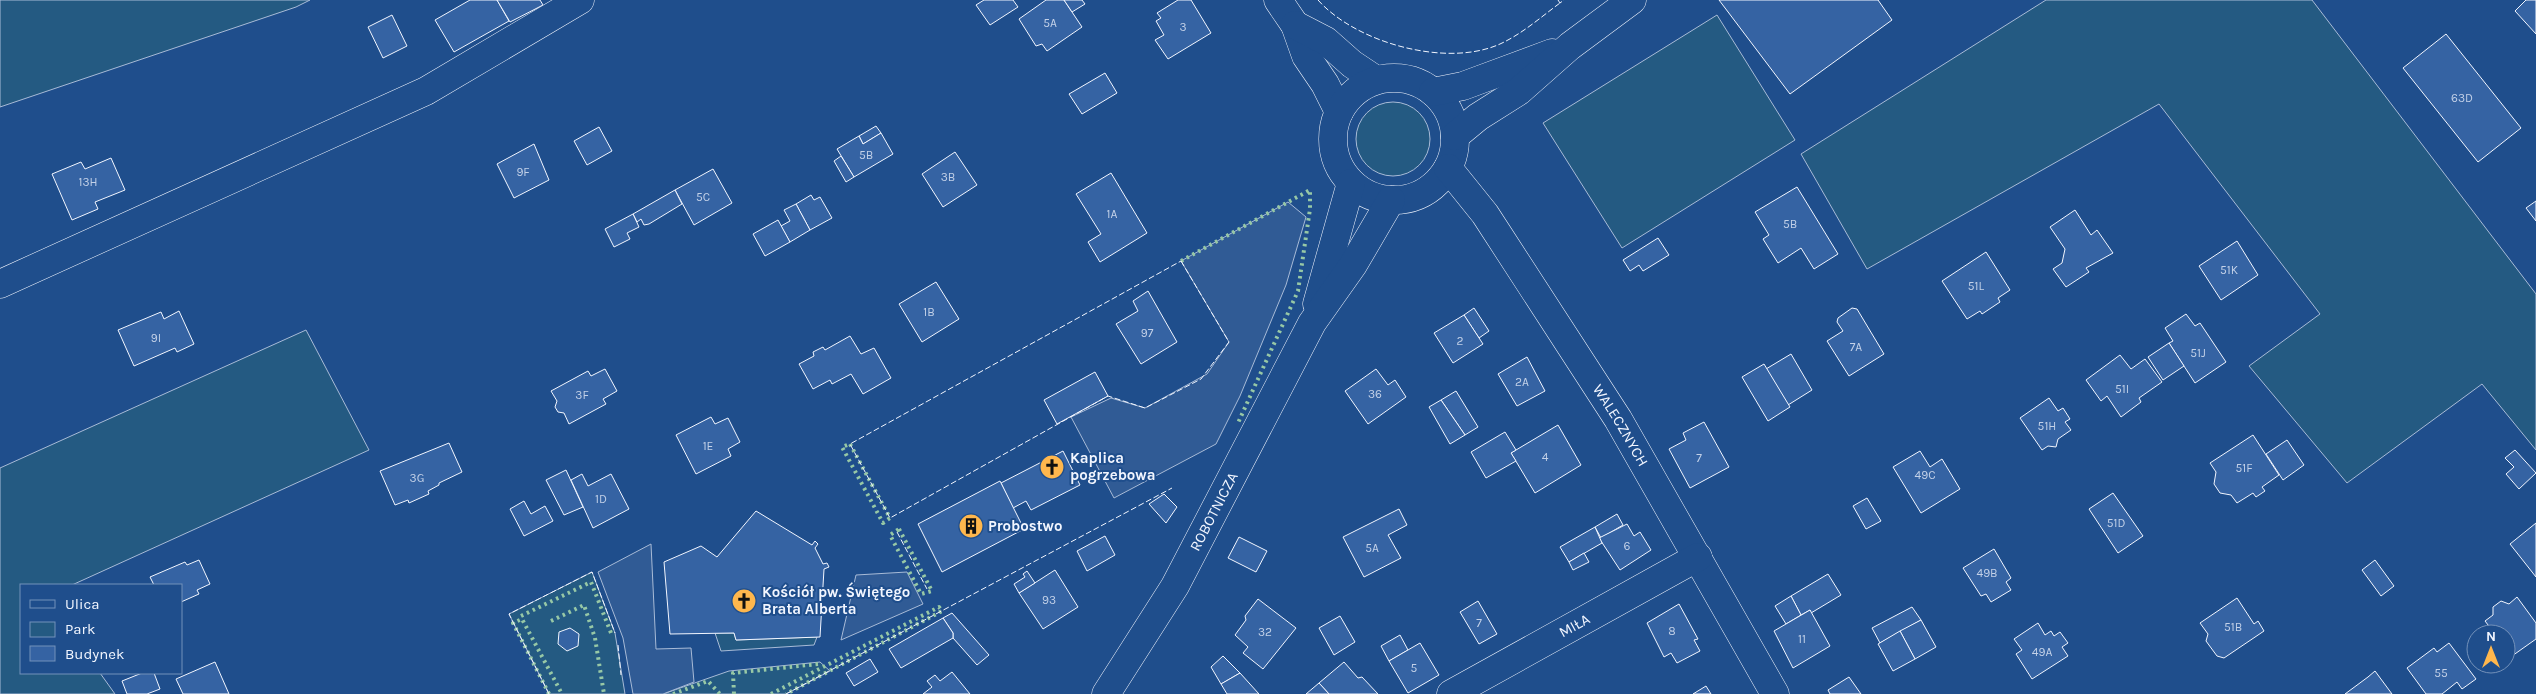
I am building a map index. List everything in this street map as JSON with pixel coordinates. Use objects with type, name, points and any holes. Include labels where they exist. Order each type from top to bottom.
[{"type":"street","points":[[0,284],[426,91],[580,0]]},
{"type":"street","points":[[1278,0],[1295,25],[1306,56],[1325,84],[1339,112]]},
{"type":"street","points":[[1455,136],[1478,117],[1519,91],[1570,46],[1632,0]]},
{"type":"street","points":[[1295,25],[1326,41],[1352,64],[1376,80]]},
{"type":"street","points":[[1433,92],[1478,80],[1570,46]]},
{"type":"street","points":[[1406,79],[1420,83],[1433,92],[1446,107],[1455,136],[1454,152],[1448,168],[1438,181],[1425,192],[1408,198],[1391,200],[1369,196],[1351,183],[1339,167],[1333,149],[1333,130],[1339,112],[1354,92],[1376,80],[1406,79]]},
{"type":"street","name":"WALECZNYCH","points":[[1448,168],[1484,214],[1618,419],[1775,694]]},
{"type":"street","name":"ROBOTNICZA","points":[[1312,323],[1351,183]]},
{"type":"street","name":"ROBOTNICZA","points":[[1106,694],[1175,586],[1312,323],[1353,265],[1391,200]]},
{"type":"street","name":"MIŁA","points":[[1451,694],[1698,557]]},
{"type":"green space","points":[[0,0],[310,0],[296,7],[0,107]]},
{"type":"green space","points":[[2046,0],[2312,0],[2536,294],[2536,450],[2482,384],[2347,483],[2249,366],[2320,314],[2159,104],[1867,269],[1801,154]]},
{"type":"green space","points":[[1717,15],[1795,140],[1622,248],[1543,123]]},
{"type":"green space","points":[[1386,102],[1400,102],[1414,108],[1424,118],[1430,132],[1428,153],[1414,170],[1400,176],[1386,176],[1372,170],[1362,160],[1356,146],[1356,132],[1362,118],[1372,108]]},
{"type":"green space","points":[[306,330],[369,450],[74,584],[20,584],[20,674],[101,674],[115,694],[0,694],[0,468]]},
{"type":"green space","points":[[592,572],[615,633],[625,694],[549,694],[509,614]]},
{"type":"green space","points":[[715,633],[734,633],[736,640],[817,637],[814,645],[721,651]]},
{"type":"green space","points":[[820,662],[830,671],[786,694],[663,694],[729,671]]},
{"type":"shaded area","points":[[1288,202],[1306,217],[1286,285],[1240,396],[1216,444],[1114,498],[1071,417],[1111,398],[1145,408],[1207,374],[1229,342],[1181,261]]},
{"type":"shaded area","points":[[651,544],[656,649],[691,648],[694,682],[663,694],[633,694],[623,638],[598,572]]},
{"type":"shaded area","points":[[907,572],[923,604],[841,640],[856,575]]},
{"type":"building","points":[[470,0],[497,0],[509,21],[454,52],[435,20]]},
{"type":"building","points":[[497,0],[540,0],[543,5],[510,22]]},
{"type":"building","points":[[984,0],[1013,0],[1018,7],[990,25],[976,5]]},
{"type":"building","points":[[1046,0],[1064,0],[1082,27],[1047,51],[1042,44],[1036,46],[1019,19]]},
{"type":"building","points":[[1064,0],[1082,0],[1085,4],[1072,12]]},
{"type":"building","points":[[1178,0],[1191,0],[1211,33],[1168,59],[1155,40],[1164,35],[1156,21],[1161,18],[1157,13]]},
{"type":"building","points":[[1719,0],[1878,0],[1892,20],[1790,94]]},
{"type":"building","points":[[2526,0],[2536,0],[2536,34],[2515,11]]},
{"type":"building","points":[[392,15],[407,46],[383,58],[368,27]]},
{"type":"building","points":[[2446,34],[2521,128],[2478,162],[2403,68]]},
{"type":"building","points":[[1105,73],[1117,93],[1082,114],[1069,94]]},
{"type":"building","points":[[876,126],[881,133],[863,144],[859,136]]},
{"type":"building","points":[[599,127],[612,151],[587,165],[574,141]]},
{"type":"building","points":[[881,133],[893,154],[854,177],[837,149],[859,136],[863,144]]},
{"type":"building","points":[[534,144],[549,180],[514,198],[497,164]]},
{"type":"building","points":[[955,152],[977,185],[943,207],[922,174]]},
{"type":"building","points":[[841,156],[854,177],[846,182],[834,161]]},
{"type":"building","points":[[111,158],[125,190],[95,202],[98,209],[72,220],[52,174],[81,162],[85,169]]},
{"type":"building","points":[[713,169],[732,203],[694,225],[675,190]]},
{"type":"building","points":[[1111,173],[1147,233],[1100,262],[1088,242],[1101,234],[1076,194]]},
{"type":"building","points":[[1797,187],[1838,254],[1814,269],[1801,248],[1778,263],[1763,239],[1769,235],[1755,212]]},
{"type":"building","points":[[675,190],[682,204],[649,224],[644,225],[641,219],[637,222],[633,214]]},
{"type":"building","points":[[811,195],[814,200],[820,197],[832,218],[810,230],[796,204]]},
{"type":"building","points":[[2536,201],[2536,221],[2526,208]]},
{"type":"building","points":[[796,204],[810,230],[790,242],[781,226],[790,221],[784,210]]},
{"type":"building","points":[[2075,210],[2091,235],[2097,230],[2113,253],[2086,268],[2089,272],[2066,287],[2053,269],[2062,263],[2065,249],[2050,227]]},
{"type":"building","points":[[633,214],[639,227],[627,233],[630,239],[614,247],[605,229]]},
{"type":"building","points":[[778,220],[790,242],[765,256],[753,234]]},
{"type":"building","points":[[1658,238],[1669,255],[1643,271],[1639,265],[1630,271],[1623,260]]},
{"type":"building","points":[[2237,241],[2258,275],[2221,300],[2199,266]]},
{"type":"building","points":[[1986,252],[2010,290],[1998,298],[2000,302],[1982,314],[1980,311],[1967,319],[1942,281]]},
{"type":"building","points":[[936,282],[959,319],[922,342],[899,304]]},
{"type":"building","points":[[1148,291],[1177,342],[1141,364],[1116,324],[1138,311],[1133,301]]},
{"type":"building","points":[[1474,308],[1489,331],[1479,338],[1464,315]]},
{"type":"building","points":[[1852,308],[1857,309],[1884,354],[1849,376],[1827,341],[1843,331],[1837,322],[1838,318]]},
{"type":"building","points":[[179,311],[194,344],[177,352],[175,348],[134,366],[118,330],[161,312],[164,319]]},
{"type":"building","points":[[2186,314],[2195,326],[2200,323],[2226,362],[2195,383],[2169,343],[2173,341],[2165,328]]},
{"type":"building","points":[[1464,315],[1483,344],[1453,363],[1434,333]]},
{"type":"building","points":[[850,336],[861,354],[874,348],[891,378],[863,394],[851,374],[832,384],[830,380],[813,389],[799,364],[814,356],[813,352],[823,347],[825,350]]},
{"type":"building","points":[[2169,343],[2184,366],[2163,380],[2148,357]]},
{"type":"building","points":[[1791,354],[1812,390],[1788,405],[1766,369]]},
{"type":"building","points":[[2120,355],[2131,369],[2145,359],[2162,382],[2139,398],[2141,402],[2121,417],[2107,396],[2101,401],[2086,380]]},
{"type":"building","points":[[1527,357],[1545,391],[1517,406],[1498,374]]},
{"type":"building","points":[[1764,364],[1790,407],[1768,421],[1742,377]]},
{"type":"building","points":[[605,369],[617,391],[603,399],[606,404],[569,424],[564,413],[558,412],[555,407],[557,401],[551,391],[588,371],[591,376]]},
{"type":"building","points":[[1376,369],[1388,385],[1395,380],[1406,397],[1368,424],[1345,391]]},
{"type":"building","points":[[1095,372],[1108,396],[1057,424],[1044,400]]},
{"type":"building","points":[[1456,391],[1478,427],[1465,435],[1441,400]]},
{"type":"building","points":[[2049,398],[2058,411],[2063,408],[2070,419],[2065,422],[2071,430],[2058,439],[2056,447],[2048,446],[2042,450],[2020,418]]},
{"type":"building","points":[[1441,400],[1465,435],[1450,444],[1429,407]]},
{"type":"building","points":[[711,417],[715,424],[728,418],[740,442],[728,449],[731,456],[696,474],[676,435]]},
{"type":"building","points":[[1704,422],[1729,467],[1690,488],[1669,449],[1686,440],[1683,433]]},
{"type":"building","points":[[1558,425],[1581,465],[1535,493],[1511,453]]},
{"type":"building","points":[[1505,432],[1516,450],[1511,453],[1516,461],[1486,478],[1471,452]]},
{"type":"building","points":[[2253,435],[2279,475],[2262,487],[2265,491],[2256,497],[2253,493],[2237,503],[2231,495],[2220,493],[2214,484],[2216,472],[2210,463]]},
{"type":"building","points":[[2287,440],[2304,465],[2283,480],[2266,454]]},
{"type":"building","points":[[449,443],[462,472],[439,483],[439,485],[428,491],[429,494],[409,503],[408,500],[395,505],[380,471]]},
{"type":"building","points":[[2515,450],[2536,473],[2519,489],[2506,474],[2514,467],[2505,458]]},
{"type":"building","name":"Kaplica pogrzebowa","points":[[1063,451],[1080,485],[1031,510],[1026,501],[1013,508],[1001,483]]},
{"type":"building","points":[[1920,451],[1930,467],[1942,459],[1960,489],[1921,513],[1893,467]]},
{"type":"building","points":[[566,470],[583,507],[564,515],[546,480]]},
{"type":"building","points":[[582,474],[588,486],[611,474],[629,509],[593,528],[571,480]]},
{"type":"building","name":"Probostwo","points":[[1000,481],[1024,529],[942,572],[918,524]]},
{"type":"building","points":[[2113,493],[2143,536],[2118,553],[2089,509]]},
{"type":"building","points":[[1164,494],[1177,507],[1166,523],[1149,504]]},
{"type":"building","points":[[1867,498],[1881,521],[1866,529],[1853,506]]},
{"type":"building","points":[[524,501],[531,514],[545,506],[553,521],[524,536],[510,509]]},
{"type":"building","points":[[1399,509],[1407,525],[1388,535],[1401,558],[1364,577],[1343,537]]},
{"type":"building","name":"Kościół pw. Świętego Brata Alberta","points":[[756,511],[812,545],[815,541],[818,544],[815,548],[823,564],[827,563],[829,567],[824,569],[820,637],[736,640],[734,633],[670,634],[664,562],[701,546],[717,557]]},
{"type":"building","points":[[1617,514],[1623,525],[1601,538],[1595,527]]},
{"type":"building","points":[[2536,523],[2536,577],[2510,544]]},
{"type":"building","points":[[1627,524],[1634,536],[1640,532],[1651,550],[1620,570],[1599,538]]},
{"type":"building","points":[[1595,527],[1602,543],[1569,562],[1560,547]]},
{"type":"building","points":[[1105,536],[1115,555],[1087,571],[1077,551]]},
{"type":"building","points":[[1239,537],[1267,551],[1256,572],[1228,558]]},
{"type":"building","points":[[1994,549],[2011,578],[2006,582],[2011,590],[1991,602],[1986,594],[1981,596],[1963,568]]},
{"type":"building","points":[[1584,553],[1589,562],[1573,570],[1569,562]]},
{"type":"building","points":[[199,560],[210,584],[197,590],[199,594],[182,602],[182,584],[154,584],[150,577],[185,562],[187,565]]},
{"type":"building","points":[[2375,560],[2394,586],[2381,596],[2362,570]]},
{"type":"building","points":[[1055,570],[1078,607],[1043,629],[1019,593]]},
{"type":"building","points":[[1027,571],[1035,583],[1019,593],[1014,584],[1025,577],[1023,574]]},
{"type":"building","points":[[1828,574],[1841,595],[1811,613],[1810,610],[1801,615],[1791,596]]},
{"type":"building","points":[[1791,596],[1801,615],[1786,624],[1775,606]]},
{"type":"building","points":[[2517,597],[2536,623],[2536,639],[2516,653],[2516,624],[2487,624],[2485,621],[2493,615],[2493,607],[2501,601],[2509,604]]},
{"type":"building","points":[[2237,598],[2254,624],[2258,621],[2264,631],[2224,658],[2217,656],[2206,641],[2208,634],[2200,623]]},
{"type":"building","points":[[1258,599],[1296,628],[1263,669],[1243,653],[1248,647],[1235,635],[1246,620],[1245,616]]},
{"type":"building","points":[[1478,601],[1497,634],[1479,644],[1460,612]]},
{"type":"building","points":[[1679,604],[1698,639],[1694,640],[1700,651],[1677,663],[1671,653],[1664,657],[1647,623]]},
{"type":"building","points":[[1912,607],[1921,620],[1880,643],[1872,628]]},
{"type":"building","points":[[1810,610],[1830,646],[1793,668],[1774,631]]},
{"type":"building","points":[[952,613],[989,655],[977,665],[953,638],[953,633],[943,618]]},
{"type":"building","points":[[1340,616],[1355,642],[1334,655],[1319,628]]},
{"type":"building","points":[[943,618],[953,633],[953,638],[901,668],[889,649]]},
{"type":"building","points":[[1921,620],[1936,647],[1915,659],[1900,631]]},
{"type":"building","points":[[2038,623],[2045,635],[2051,631],[2054,636],[2060,632],[2068,643],[2062,647],[2068,656],[2032,679],[2016,654],[2022,650],[2014,639]]},
{"type":"building","points":[[570,628],[579,634],[578,646],[567,651],[558,644],[559,632]]},
{"type":"building","points":[[1900,631],[1915,659],[1893,671],[1878,644]]},
{"type":"building","points":[[1400,635],[1408,650],[1389,661],[1381,646]]},
{"type":"building","points":[[1420,643],[1439,675],[1408,693],[1389,661]]},
{"type":"building","points":[[2449,643],[2466,666],[2466,674],[2472,674],[2476,679],[2462,689],[2457,682],[2442,694],[2426,694],[2407,668],[2434,648],[2437,652]]},
{"type":"building","points":[[1223,656],[1240,673],[1221,684],[1211,667]]},
{"type":"building","points":[[870,659],[878,672],[854,686],[846,673]]},
{"type":"building","points":[[215,662],[229,694],[183,694],[176,679]]},
{"type":"building","points":[[1344,662],[1358,678],[1362,677],[1378,694],[1329,694],[1319,683]]},
{"type":"building","points":[[2375,671],[2392,694],[2345,694],[2368,677]]},
{"type":"building","points":[[952,672],[970,694],[923,694],[932,687],[927,681],[935,675],[940,681]]},
{"type":"building","points":[[1240,673],[1259,694],[1227,694],[1221,684]]},
{"type":"building","points":[[140,674],[154,674],[160,689],[147,694],[127,694],[122,681]]},
{"type":"building","points":[[1849,677],[1861,694],[1830,694],[1828,690]]},
{"type":"building","points":[[1319,683],[1329,694],[1306,694]]},
{"type":"building","points":[[1706,686],[1711,694],[1693,694]]},
{"type":"hedge","points":[[1181,261],[1310,190],[1310,209],[1298,291],[1238,423]]},
{"type":"hedge","points":[[850,444],[890,518],[883,523],[842,447],[850,444]]},
{"type":"hedge","points":[[899,529],[932,591],[921,594],[890,535],[899,529]]},
{"type":"hedge","points":[[521,616],[591,582],[611,633]]},
{"type":"hedge","points":[[551,621],[584,605],[595,638],[604,694]]},
{"type":"hedge","points":[[771,694],[939,607],[942,611],[786,694]]},
{"type":"hedge","points":[[549,694],[513,623],[522,619],[562,694]]},
{"type":"hedge","points":[[734,694],[733,673],[818,664]]},
{"type":"hedge","points":[[673,694],[708,681],[720,694]]},
{"type":"fence","points":[[1318,0],[1335,15],[1355,28],[1378,39],[1403,47],[1429,52],[1455,53],[1479,51],[1500,44],[1524,30],[1560,3]]},
{"type":"fence","points":[[1558,0],[1560,3],[1564,0]]},
{"type":"fence","points":[[1181,261],[1229,342],[1201,379],[1145,408],[1108,396],[890,518],[850,444],[1181,261]]},
{"type":"fence","points":[[786,694],[1172,488]]},
{"type":"fence","points":[[897,532],[927,589]]},
{"type":"fence","points":[[549,694],[509,614],[592,572],[615,633]]},
{"type":"fence","points":[[618,645],[621,675]]},
{"type":"place","name":"Kaplica pogrzebowa","points":[[1052,467]]},
{"type":"place","name":"Probostwo","points":[[971,526]]},
{"type":"place","name":"Kościół pw. Świętego Brata Alberta","points":[[744,601]]}]
